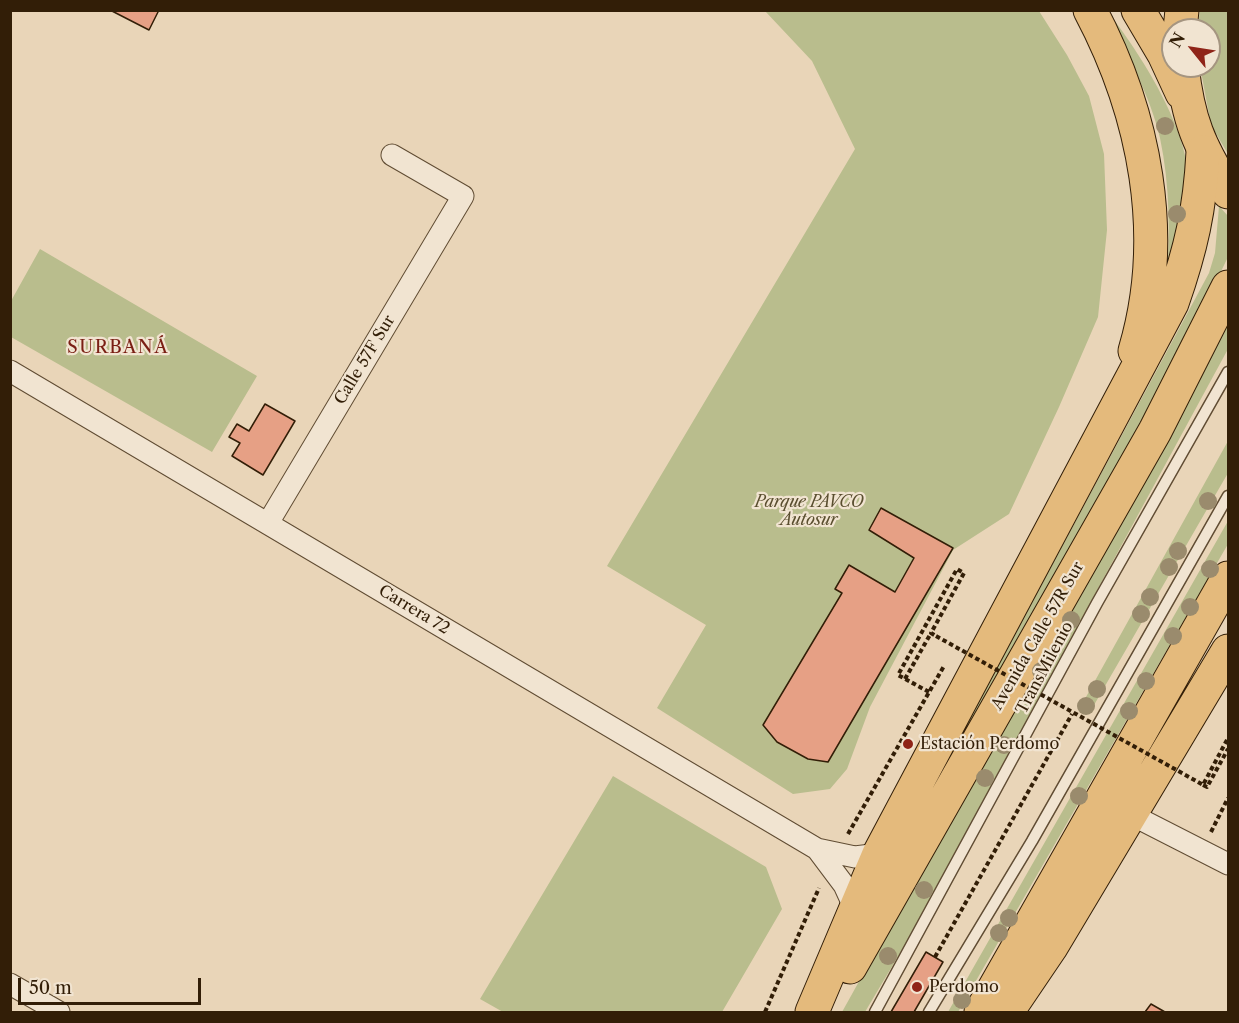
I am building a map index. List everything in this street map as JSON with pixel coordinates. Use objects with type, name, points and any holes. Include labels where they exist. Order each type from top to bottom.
[{"type":"main road","points":[[1090,10],[1109,46],[1128,94],[1141,142],[1149,193],[1150,244],[1146,294],[1136,345],[1121,394]]},
{"type":"main road","points":[[1138,10],[1164,54],[1186,103],[1203,152],[1228,192]]},
{"type":"main road","points":[[1183,78],[1186,103]]},
{"type":"main road","points":[[813,1012],[879,854],[1121,394],[1172,303],[1190,254],[1200,203],[1203,152]]},
{"type":"main road","name":"Avenida Calle 57R Sur","points":[[824,1012],[1155,431],[1228,287]]},
{"type":"main road","points":[[981,1012],[1228,578]]},
{"type":"main road","points":[[1007,1012],[1051,947],[1228,651]]},
{"type":"street","name":"Calle 57F Sur","points":[[268,524],[463,196],[392,155]]},
{"type":"street","name":"Carrera 72","points":[[10,371],[817,849],[855,857],[879,854]]},
{"type":"street","points":[[1130,814],[1228,864]]},
{"type":"street","name":"Carrera 72","points":[[817,849],[844,885],[855,909]]},
{"type":"street","points":[[10,984],[59,1012]]},
{"type":"lane","name":"TransMilenio","points":[[875,1012],[1097,603],[1228,372]]},
{"type":"lane","points":[[929,1012],[1032,841],[1228,496]]},
{"type":"path","points":[[905,679],[964,573],[957,569],[898,675],[905,679],[929,692]]},
{"type":"path","points":[[931,633],[1072,714],[1207,787],[1228,749]]},
{"type":"path","points":[[952,652],[957,642]]},
{"type":"path","points":[[858,815],[946,662]]},
{"type":"path","points":[[935,957],[1072,714]]},
{"type":"path","points":[[1203,784],[1228,738]]},
{"type":"path","points":[[1202,851],[1228,798]]},
{"type":"path","points":[[765,1012],[812,903]]},
{"type":"green space","name":"Parque PAVCO Autosur","points":[[765,11],[1039,11],[1067,55],[1089,96],[1104,154],[1107,230],[1098,317],[1009,514],[953,550],[870,707],[847,769],[830,789],[793,794],[657,708],[706,625],[607,566],[855,149],[812,61]]},
{"type":"green space","points":[[1107,11],[1148,70],[1173,118],[1182,142],[1187,165],[1187,198],[1167,280],[1168,209],[1166,173],[1160,138],[1144,89]]},
{"type":"green space","points":[[1200,11],[1228,11],[1228,154],[1211,125],[1202,78],[1221,78],[1221,18],[1199,18]]},
{"type":"green space","points":[[1219,206],[1228,216],[1228,257],[1139,439],[971,729],[964,729],[1209,273],[1215,253]]},
{"type":"green space","points":[[40,249],[257,376],[212,452],[11,337],[11,301]]},
{"type":"green space","points":[[1228,319],[1228,349],[903,948],[865,1012],[842,1012]]},
{"type":"green space","points":[[1228,441],[1228,473],[1090,712],[1081,706]]},
{"type":"green space","points":[[1228,521],[1228,544],[958,1012],[948,1012]]},
{"type":"green space","points":[[613,776],[766,867],[782,909],[722,1012],[503,1012],[480,999]]},
{"type":"building","points":[[110,10],[159,10],[149,30]]},
{"type":"building","points":[[265,404],[295,421],[263,475],[232,456],[240,443],[229,437],[237,424],[249,431]]},
{"type":"building","points":[[881,508],[953,548],[828,762],[808,759],[777,742],[763,725],[842,593],[835,589],[849,565],[895,592],[914,558],[869,530]]},
{"type":"building","name":"Perdomo","points":[[926,952],[943,962],[914,1012],[891,1012]]},
{"type":"building","points":[[1151,1004],[1165,1012],[1145,1012]]},
{"type":"place","name":"Estación Perdomo","points":[[908,744]]},
{"type":"place","name":"Perdomo","points":[[917,987]]},
{"type":"district","name":"SURBANÁ","points":[[118,348]]}]
